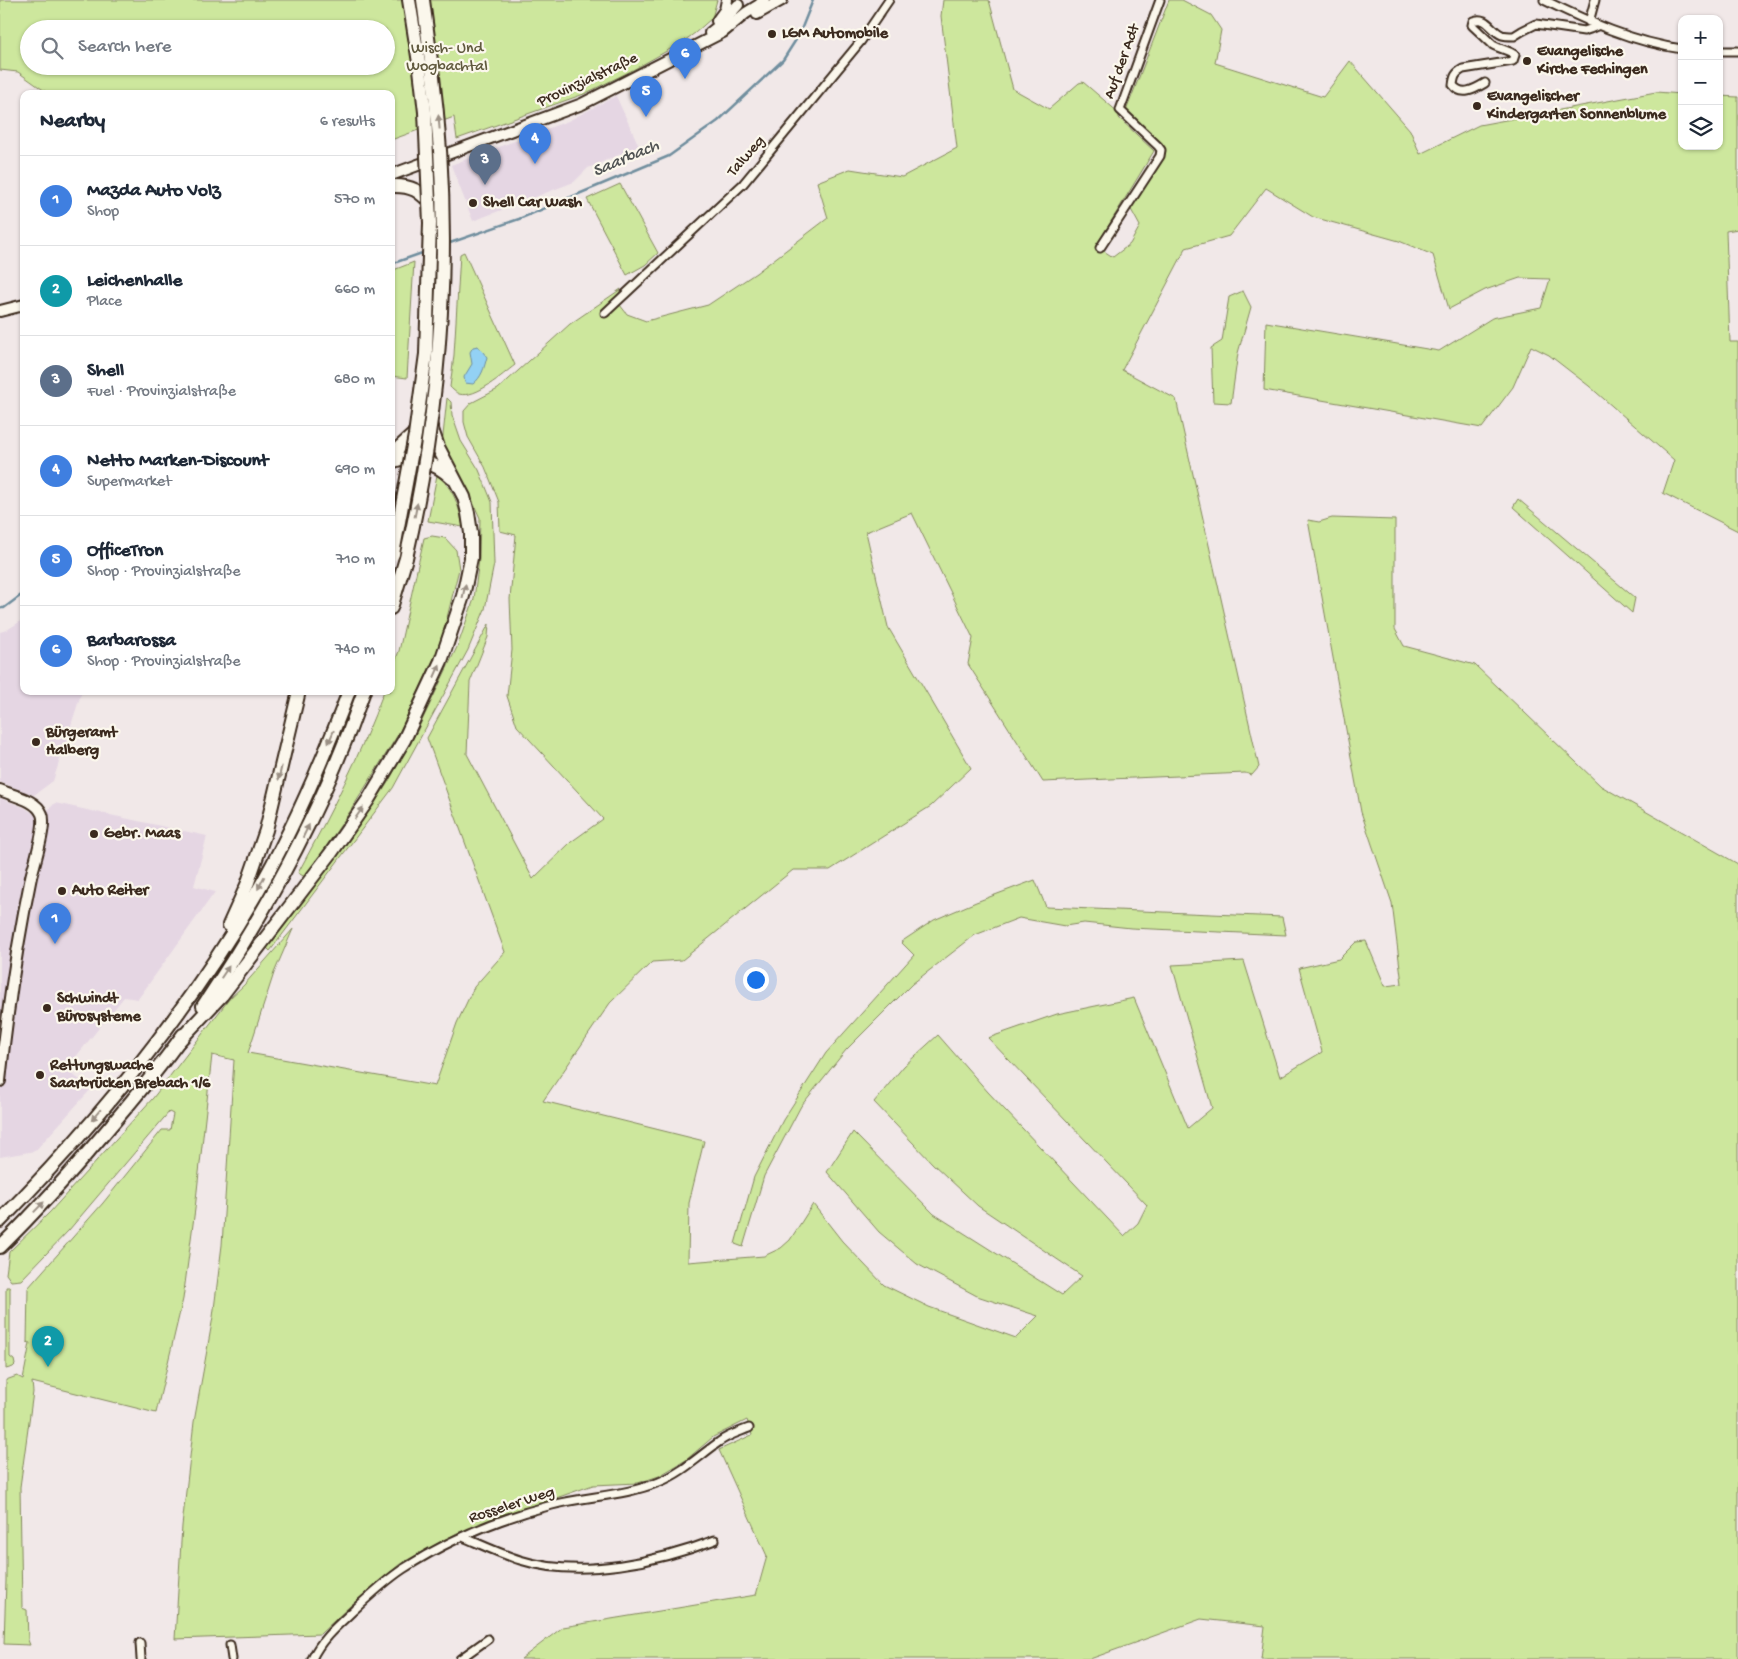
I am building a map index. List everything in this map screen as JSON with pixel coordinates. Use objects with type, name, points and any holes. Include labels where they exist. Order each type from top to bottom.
[{"type":"highway","points":[[395,595],[406,558],[428,437],[439,354],[444,222],[442,169],[426,69],[409,0]]},
{"type":"highway","points":[[395,541],[415,435],[426,354],[430,223],[425,112],[426,69],[423,0]]},
{"type":"highway","points":[[2,1244],[50,1196],[100,1139],[178,1042],[222,995],[331,853],[368,800],[404,740],[441,661],[463,596],[471,558],[471,533],[468,513],[457,483],[434,438],[426,405],[437,223],[436,158]]},
{"type":"highway","points":[[436,158],[436,203]]},
{"type":"highway","points":[[395,186],[410,187],[436,203]]},
{"type":"highway","points":[[395,452],[414,435],[426,405]]},
{"type":"highway","points":[[395,461],[407,458],[430,463],[457,483]]},
{"type":"highway","points":[[212,964],[247,885],[266,830],[298,695]]},
{"type":"highway","points":[[4,1218],[86,1129],[171,1023],[212,964],[256,893],[291,825],[319,766],[347,695]]},
{"type":"highway","points":[[178,1042],[230,966],[274,892],[306,831],[333,772],[362,695]]},
{"type":"main road","points":[[699,40],[722,16],[727,0]]},
{"type":"main road","points":[[737,2],[746,13],[764,0]]},
{"type":"main road","name":"Provinzialstraße","points":[[395,173],[582,104],[722,32],[746,13],[756,14],[782,0]]},
{"type":"main road","name":"Provinzialstraße","points":[[685,51],[720,25],[737,2]]},
{"type":"main road","points":[[0,311],[20,306]]},
{"type":"main road","points":[[0,790],[36,806],[42,814],[43,825],[20,936],[0,1081]]},
{"type":"street","name":"Talweg","points":[[605,314],[743,184],[861,41],[889,0]]},
{"type":"street","name":"Auf der Adt","points":[[1100,248],[1160,156],[1161,150],[1158,146],[1120,110],[1160,0]]},
{"type":"street","points":[[1544,0],[1597,26],[1637,40],[1678,48]]},
{"type":"street","points":[[1589,22],[1595,0]]},
{"type":"street","points":[[1484,83],[1473,90],[1462,91],[1456,89],[1453,85],[1454,76],[1463,69],[1513,61],[1515,55],[1493,45],[1472,25],[1473,21],[1477,19],[1482,20],[1501,35],[1514,36],[1536,24],[1584,30],[1590,30],[1597,26]]},
{"type":"street","points":[[1723,51],[1738,51]]},
{"type":"street","name":"Rosseler Weg","points":[[312,1659],[325,1638],[374,1592],[401,1570],[448,1544],[512,1518],[552,1505],[640,1488],[659,1482],[676,1474],[719,1442],[749,1428]]},
{"type":"street","points":[[463,1537],[521,1560],[557,1568],[583,1568],[658,1558],[715,1540]]},
{"type":"street","points":[[460,1659],[488,1640]]},
{"type":"street","points":[[140,1643],[141,1659]]},
{"type":"street","points":[[230,1645],[232,1659]]},
{"type":"shaded area","points":[[616,96],[639,146],[588,168],[574,182],[473,221],[451,165],[568,121]]},
{"type":"shaded area","name":"Bürgeramt Halberg","points":[[20,622],[20,695],[81,695],[53,781],[34,795],[0,782],[0,632]]},
{"type":"shaded area","points":[[0,798],[25,808],[40,818],[55,803],[207,836],[194,886],[215,892],[138,999],[124,997],[66,1069],[91,1089],[35,1151],[0,1157]]},
{"type":"green space","name":"Wisch- Und Wogbachtal","points":[[0,0],[717,0],[712,18],[695,33],[631,71],[584,94],[457,139],[454,117],[395,139],[395,90],[43,90],[22,75],[395,75],[395,20],[20,20],[20,73],[0,70]]},
{"type":"green space","points":[[943,0],[989,0],[1013,89],[1049,109],[1079,83],[1083,82],[1119,113],[1119,118],[1154,151],[1096,246],[1113,257],[1130,244],[1140,226],[1128,204],[1166,151],[1126,111],[1169,0],[1182,0],[1211,15],[1221,30],[1215,63],[1323,97],[1350,61],[1410,130],[1420,154],[1479,125],[1656,92],[1678,94],[1678,150],[1723,150],[1723,96],[1738,97],[1738,229],[1726,231],[1730,342],[1738,342],[1738,531],[1663,493],[1674,460],[1589,386],[1549,355],[1531,346],[1513,387],[1482,428],[1264,390],[1266,322],[1439,351],[1492,318],[1541,308],[1550,279],[1520,278],[1485,290],[1449,309],[1433,255],[1399,241],[1313,217],[1266,188],[1229,236],[1186,248],[1122,370],[1176,399],[1259,767],[1252,775],[1245,773],[1043,782],[968,664],[973,638],[912,513],[866,532],[888,627],[971,768],[931,806],[830,870],[793,870],[682,960],[652,962],[610,1003],[543,1101],[704,1141],[689,1203],[688,1262],[764,1256],[781,1248],[790,1240],[813,1204],[842,1241],[884,1285],[929,1307],[1016,1338],[1038,1316],[977,1296],[917,1264],[879,1232],[827,1172],[853,1132],[934,1214],[1062,1295],[1082,1276],[978,1206],[933,1164],[874,1102],[904,1066],[938,1035],[988,1092],[1124,1236],[1138,1223],[1147,1205],[988,1038],[1057,1014],[1134,998],[1188,1128],[1212,1108],[1172,965],[1244,961],[1280,1077],[1322,1052],[1299,968],[1339,959],[1356,942],[1366,941],[1385,986],[1402,984],[1392,903],[1361,812],[1308,520],[1319,522],[1332,518],[1395,520],[1395,629],[1404,646],[1475,665],[1601,786],[1738,864],[1738,1659],[1261,1659],[1265,1626],[1201,1619],[1090,1659],[521,1659],[563,1627],[756,1595],[767,1556],[719,1450],[752,1435],[747,1420],[713,1437],[686,1460],[659,1476],[638,1483],[593,1485],[457,1533],[400,1564],[320,1634],[175,1639],[182,1526],[194,1422],[213,1317],[222,1245],[234,1060],[212,1055],[183,1299],[156,1413],[32,1382],[33,1392],[20,1487],[22,1608],[27,1610],[28,1640],[30,1645],[4,1644],[6,1580],[6,1380],[17,1376],[23,1379],[30,1343],[27,1342],[28,1288],[103,1203],[162,1130],[170,1130],[173,1114],[169,1112],[69,1230],[21,1280],[11,1281],[6,1274],[9,1252],[50,1212],[153,1098],[230,998],[244,985],[293,929],[274,973],[248,1053],[435,1086],[457,1023],[474,987],[505,952],[427,738],[489,624],[488,637],[470,682],[467,754],[533,879],[571,842],[603,819],[517,726],[507,696],[512,650],[510,599],[516,535],[500,531],[499,502],[485,467],[468,437],[464,422],[464,411],[471,403],[498,389],[570,324],[621,289],[616,300],[627,314],[646,321],[708,305],[756,273],[828,218],[817,182],[850,169],[902,177],[957,148],[941,16]]},
{"type":"green space","points":[[620,184],[658,253],[645,265],[627,275],[587,199]]},
{"type":"green space","points":[[464,252],[515,365],[489,385],[466,395],[458,393],[450,387],[454,355],[460,254]]},
{"type":"green space","points":[[414,262],[407,378],[395,376],[395,269]]},
{"type":"green space","points":[[1243,291],[1251,307],[1238,353],[1231,403],[1213,402],[1211,348],[1222,341],[1229,297]]},
{"type":"green space","points":[[447,398],[451,402],[452,415],[461,441],[479,470],[492,502],[494,564],[485,609],[468,650],[393,788],[270,951],[267,948],[353,835],[387,784],[417,731],[458,645],[474,599],[479,559],[480,518],[463,480],[442,445]]},
{"type":"green space","points":[[437,475],[448,486],[455,498],[463,527],[428,521]]},
{"type":"green space","points":[[1518,499],[1635,598],[1632,613],[1513,507]]},
{"type":"green space","points":[[432,536],[445,538],[456,550],[459,569],[440,646],[399,733],[351,810],[305,877],[298,873],[344,784],[382,695],[395,695],[395,662],[424,538]]},
{"type":"green space","points":[[1035,880],[1046,907],[1282,917],[1286,935],[1131,928],[1084,923],[1065,926],[1019,918],[975,935],[912,984],[846,1050],[801,1106],[764,1176],[743,1247],[735,1244],[754,1177],[783,1120],[826,1053],[914,955],[901,942],[934,920]]},
{"type":"green space","points":[[6,1287],[10,1287],[10,1357],[14,1360],[15,1365],[6,1369]]},
{"type":"water","points":[[478,346],[487,357],[484,369],[473,384],[465,383],[464,377],[472,364],[470,352],[473,347]]},
{"type":"waterway","name":"Saarbach","points":[[447,244],[519,219],[669,156],[718,121],[783,60],[799,35],[813,0]]},
{"type":"waterway","name":"Saarbach","points":[[395,263],[425,252]]},
{"type":"waterway","name":"Saarbach","points":[[0,608],[4,608],[20,596]]},
{"type":"place","name":"LGM Automobile","points":[[772,34]]},
{"type":"place","name":"Evangelische Kirche Fechingen","points":[[1527,61]]},
{"type":"place","name":"Barbarossa","points":[[685,79]]},
{"type":"place","name":"Evangelischer Kindergarten Sonnenblume","points":[[1477,106]]},
{"type":"place","name":"OfficeTron","points":[[646,117]]},
{"type":"place","name":"Netto Marken-Discount","points":[[535,164]]},
{"type":"place","name":"Shell","points":[[485,185]]},
{"type":"place","name":"Shell Car Wash","points":[[473,203]]},
{"type":"place","name":"Bürgeramt Halberg","points":[[36,742]]},
{"type":"place","name":"Gebr. Maas","points":[[94,834]]},
{"type":"place","name":"Auto Reiter","points":[[62,891]]},
{"type":"place","name":"Mazda Auto Volz","points":[[55,944]]},
{"type":"place","name":"Schwindt Bürosysteme","points":[[47,1008]]},
{"type":"place","name":"Rettungswache Saarbrücken Brebach 1/6","points":[[40,1075]]},
{"type":"place","name":"Leichenhalle","points":[[48,1367]]}]
